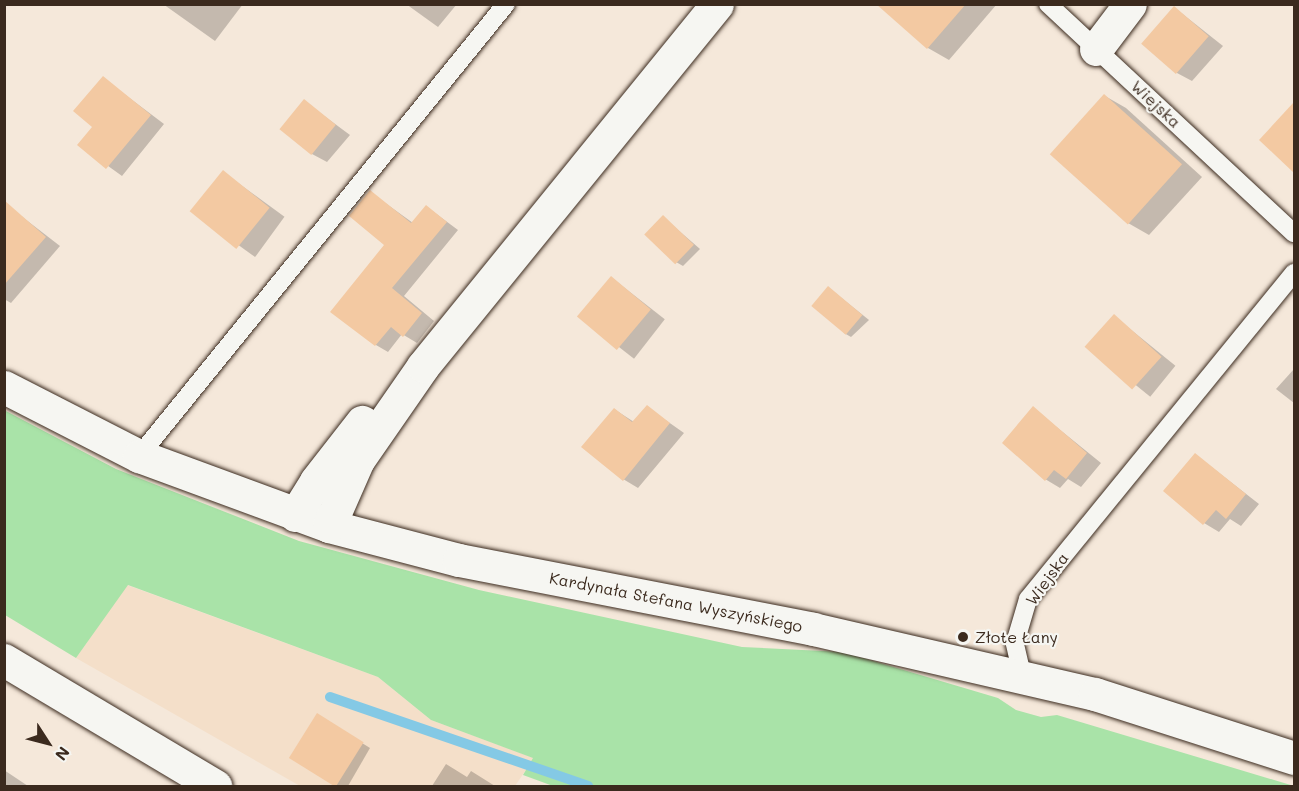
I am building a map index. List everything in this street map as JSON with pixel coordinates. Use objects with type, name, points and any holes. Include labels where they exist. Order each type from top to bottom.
[{"type":"street","points":[[329,526],[358,460],[423,366],[717,4]]},
{"type":"street","points":[[1096,49],[1130,4]]},
{"type":"street","points":[[295,516],[316,481],[372,408],[416,358],[472,305]]},
{"type":"street","name":"Kardynała Stefana Wyszyńskiego","points":[[4,387],[138,456],[295,516],[329,526],[459,560],[813,628],[1023,679]]},
{"type":"street","points":[[4,660],[215,786]]},
{"type":"street","points":[[1023,679],[1095,694],[1294,758]]},
{"type":"lane","points":[[138,456],[506,4]]},
{"type":"lane","name":"Wiejska","points":[[1048,4],[1294,233]]},
{"type":"lane","name":"Wiejska","points":[[1023,679],[1015,643],[1028,599],[1294,273]]},
{"type":"shaded area","points":[[127,585],[378,677],[431,720],[534,758],[515,786],[300,786],[76,658]]},
{"type":"green space","points":[[4,410],[116,469],[299,541],[479,590],[742,647],[843,652],[998,698],[1016,710],[1041,717],[1057,715],[1294,786],[553,786],[523,775],[533,758],[431,720],[378,677],[128,585],[76,658],[5,615]]},
{"type":"building","points":[[876,4],[966,4],[927,49]]},
{"type":"building","points":[[1174,6],[1209,36],[1176,74],[1141,44]]},
{"type":"building","points":[[103,76],[151,115],[106,169],[77,145],[92,127],[73,111]]},
{"type":"building","points":[[1104,94],[1182,164],[1128,224],[1050,154]]},
{"type":"building","points":[[304,99],[336,125],[311,155],[279,129]]},
{"type":"building","points":[[1294,102],[1294,173],[1259,140]]},
{"type":"building","points":[[223,170],[270,208],[236,249],[190,211]]},
{"type":"building","points":[[370,190],[411,223],[426,205],[447,222],[392,288],[422,313],[403,337],[391,327],[375,346],[330,312],[384,245],[349,216]]},
{"type":"building","points":[[4,200],[46,237],[4,285]]},
{"type":"building","points":[[663,215],[694,245],[675,264],[644,234]]},
{"type":"building","points":[[611,276],[651,309],[617,350],[577,317]]},
{"type":"building","points":[[828,286],[862,315],[846,335],[811,306]]},
{"type":"building","points":[[1114,314],[1162,357],[1132,390],[1085,347]]},
{"type":"building","points":[[647,405],[670,423],[623,481],[581,447],[614,408],[632,422]]},
{"type":"building","points":[[1033,406],[1087,453],[1066,479],[1054,470],[1045,481],[1002,443]]},
{"type":"building","points":[[1195,453],[1246,494],[1226,519],[1216,510],[1203,525],[1163,491]]},
{"type":"building","points":[[317,713],[364,742],[336,786],[289,758]]},
{"type":"waterway","points":[[330,697],[588,786]]},
{"type":"place","name":"Złote Łany","points":[[963,637]]}]
